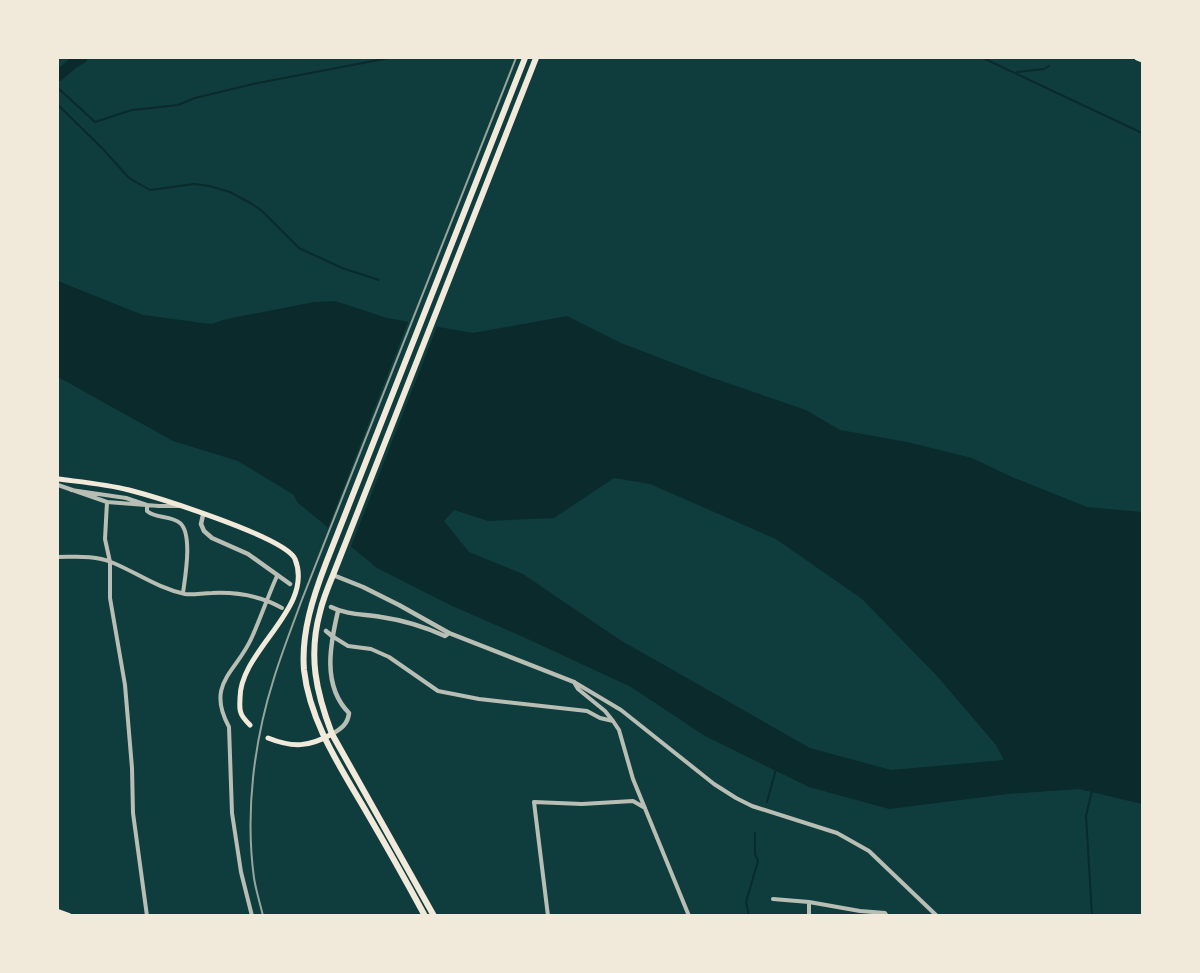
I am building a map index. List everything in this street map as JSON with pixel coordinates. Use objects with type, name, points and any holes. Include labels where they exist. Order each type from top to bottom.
[{"type":"highway","points":[[425,916],[324,738],[307,687],[304,654],[305,633],[311,605],[326,563],[526,58]]},
{"type":"highway","points":[[434,916],[332,734],[317,687],[314,656],[316,631],[320,610],[336,567],[536,58]]},
{"type":"highway","points":[[58,912],[69,916]]},
{"type":"main road","points":[[1137,58],[1142,60]]},
{"type":"main road","points":[[58,480],[128,490],[183,506],[275,542],[289,551],[294,557],[298,568],[298,579],[293,599],[283,618],[248,668],[240,690],[240,713],[250,726]]},
{"type":"main road","points":[[268,738],[280,743],[298,746],[312,744],[332,734]]},
{"type":"street","points":[[58,485],[107,502],[178,508],[183,506]]},
{"type":"street","points":[[71,490],[126,498],[146,505]]},
{"type":"street","points":[[107,502],[105,539],[110,562],[110,598],[124,685],[132,768],[133,813],[146,916]]},
{"type":"street","points":[[146,505],[146,511],[149,513],[167,517],[180,523],[184,528],[187,554],[183,593]]},
{"type":"street","points":[[203,515],[201,524],[204,531],[217,540],[248,554],[290,584]]},
{"type":"street","points":[[58,557],[97,558],[110,562],[152,583],[183,593],[215,593],[267,599],[282,608]]},
{"type":"street","points":[[333,575],[399,605],[449,634],[574,682],[622,710],[714,784],[736,798],[752,806],[837,834],[869,851],[937,916]]},
{"type":"street","points":[[252,916],[237,854],[232,813],[229,727],[223,715],[220,701],[223,686],[231,669],[252,638],[277,576]]},
{"type":"street","points":[[331,607],[338,611],[352,614],[381,617],[432,630],[445,636],[449,634]]},
{"type":"street","points":[[332,734],[343,727],[348,719],[348,713],[336,695],[330,671],[332,636],[338,611]]},
{"type":"street","points":[[326,632],[348,646],[370,649],[389,657],[438,691],[479,699],[587,711],[600,718],[613,721]]},
{"type":"street","points":[[574,682],[578,690],[605,711],[619,730],[633,778],[689,916]]},
{"type":"street","points":[[548,916],[534,802],[582,804],[633,801],[645,808]]},
{"type":"street","points":[[773,900],[808,902],[860,911],[885,913],[887,916]]},
{"type":"street","points":[[808,902],[809,916]]},
{"type":"water","points":[[58,281],[143,315],[211,324],[227,319],[314,302],[335,301],[387,318],[473,333],[567,316],[621,343],[707,376],[806,410],[840,430],[907,442],[972,458],[1012,477],[1087,507],[1142,512],[1142,804],[1079,789],[1008,794],[889,809],[809,787],[705,736],[631,687],[448,604],[377,568],[297,502],[294,495],[238,461],[173,441],[58,377]],"holes":[[[614,478],[650,484],[776,539],[862,599],[937,676],[996,745],[1004,760],[891,770],[810,748],[620,640],[523,574],[469,552],[444,521],[454,510],[488,521],[554,518]]]},
{"type":"pier","points":[[409,320],[438,324],[350,549],[327,530]]},
{"type":"waterway","points":[[58,76],[82,58]]},
{"type":"waterway","points":[[58,88],[95,122],[132,110],[178,105],[195,98],[253,84],[389,58]]},
{"type":"waterway","points":[[983,58],[1142,133]]},
{"type":"waterway","points":[[1017,72],[1044,69],[1049,66]]},
{"type":"waterway","points":[[58,105],[102,148],[129,178],[150,190],[194,184],[230,192],[261,210],[299,248],[342,268],[379,280]]},
{"type":"waterway","points":[[767,802],[776,769]]},
{"type":"waterway","points":[[1092,791],[1086,816],[1092,916]]},
{"type":"waterway","points":[[749,916],[746,902],[758,861],[755,854],[755,833]]},
{"type":"railway","points":[[263,916],[254,878],[251,853],[251,802],[261,727],[274,678],[301,602],[516,58]]}]
